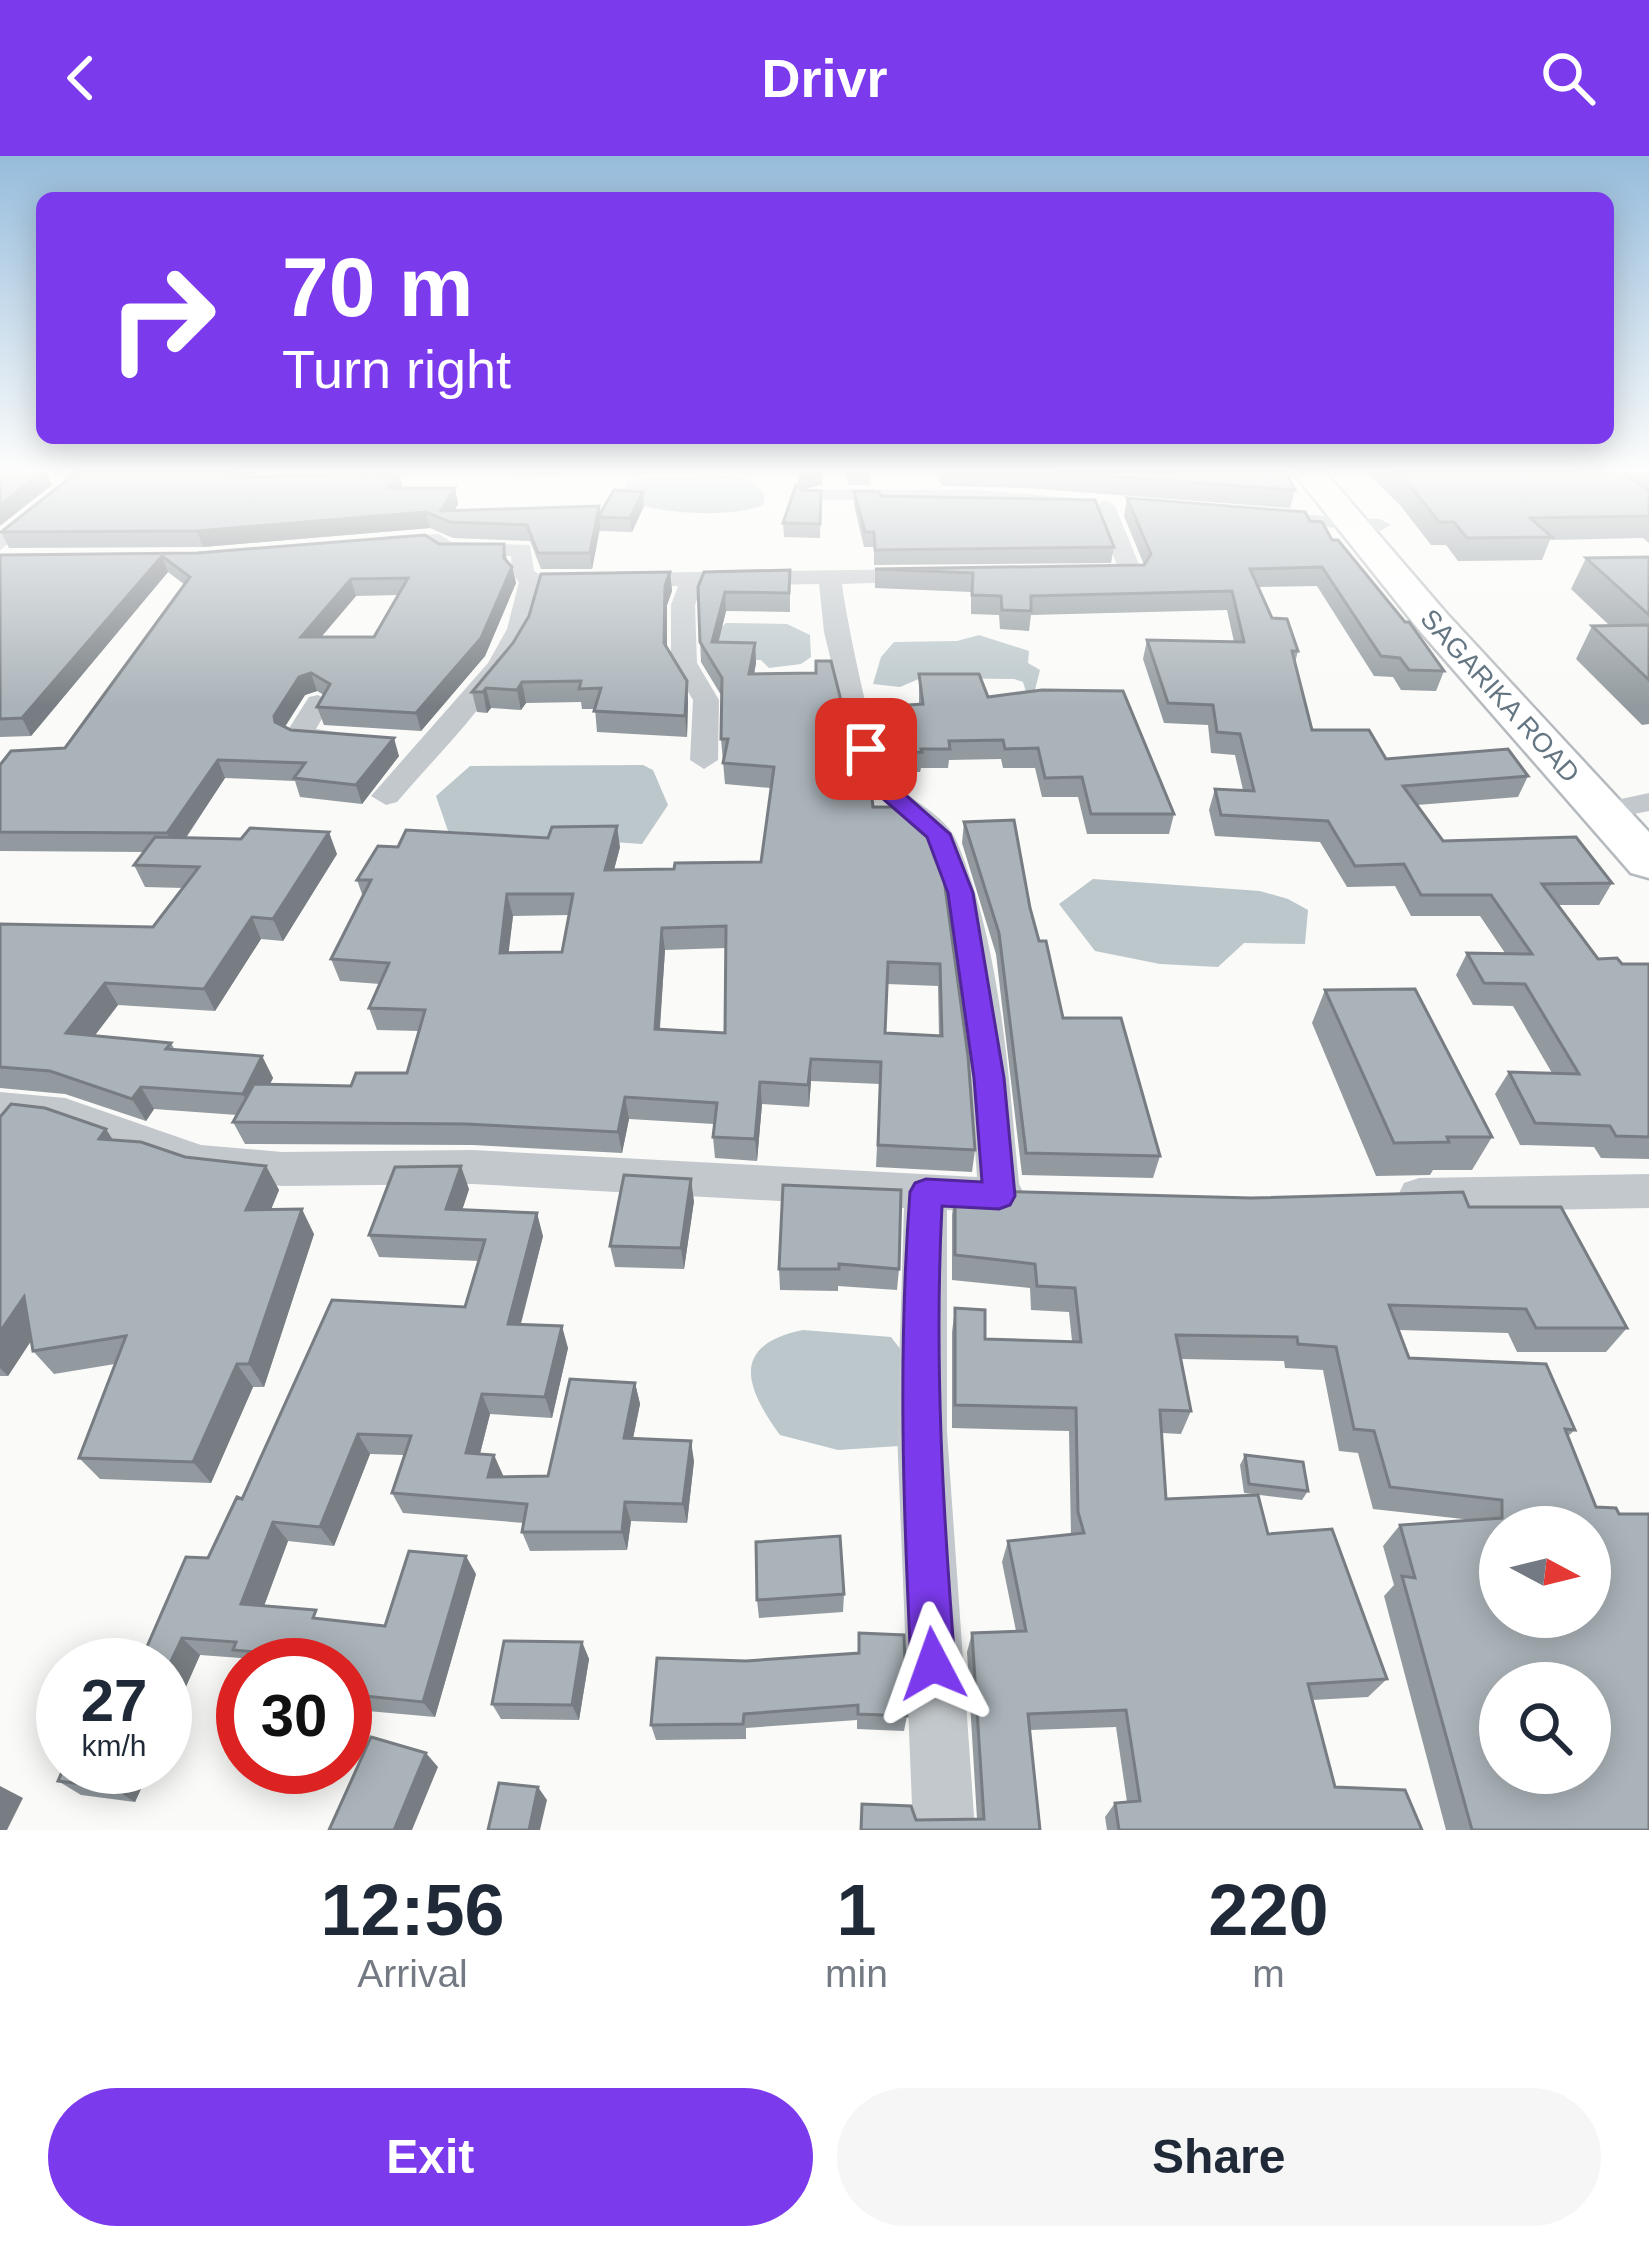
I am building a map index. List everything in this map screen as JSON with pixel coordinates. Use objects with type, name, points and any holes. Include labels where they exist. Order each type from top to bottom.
[{"type":"main road","name":"SAGARIKA ROAD","points":[[1391,550],[1449,604],[1637,807],[1649,862]]},
{"type":"street","points":[[522,550],[523,574],[535,581],[947,577]]},
{"type":"street","points":[[1059,578],[1132,574],[1126,550]]},
{"type":"street","points":[[830,577],[836,632],[875,780],[938,834],[961,893],[989,1078],[999,1196]]},
{"type":"street","points":[[386,796],[499,666],[519,629],[523,598],[535,581]]},
{"type":"street","points":[[692,581],[683,605],[684,663],[706,700],[704,760]]},
{"type":"street","points":[[318,703],[298,736],[426,745]]},
{"type":"street","points":[[0,1107],[65,1113],[200,1160],[282,1169],[473,1167],[1044,1197]]},
{"type":"street","points":[[1372,1197],[1649,1191]]},
{"type":"street","points":[[926,1192],[919,1310],[920,1459],[944,1830]]},
{"type":"shaded area","points":[[726,623],[787,624],[810,635],[811,657],[801,664],[769,668],[761,660],[724,659],[713,635]]},
{"type":"shaded area","points":[[979,635],[1029,651],[1028,663],[1040,670],[1035,690],[1026,692],[1023,682],[1014,679],[921,678],[900,687],[873,684],[881,657],[894,642],[957,641]]},
{"type":"shaded area","points":[[643,765],[653,770],[668,805],[642,844],[448,831],[436,796],[470,766]]},
{"type":"shaded area","points":[[1093,879],[1260,891],[1288,899],[1308,910],[1305,944],[1244,943],[1218,967],[1160,964],[1095,951],[1059,904]]},
{"type":"shaded area","points":[[803,1330],[891,1337],[901,1350],[899,1446],[838,1450],[780,1435],[759,1400],[751,1370],[764,1346]]},
{"type":"building","points":[[504,550],[512,567],[481,638],[416,713],[317,707],[330,684],[311,673],[299,677],[274,716],[275,722],[291,730],[394,738],[356,785],[294,778],[305,763],[218,760],[167,833],[0,832],[0,765],[11,751],[65,748],[190,577],[162,556],[22,718],[0,719],[0,555]],"holes":[[[408,578],[374,637],[301,637],[351,579]]]},
{"type":"building","points":[[537,550],[591,550],[590,553]]},
{"type":"building","points":[[1149,550],[1346,550],[1409,622],[1444,671],[1409,670],[1400,658],[1381,656],[1322,567],[1250,569],[1272,618],[1287,619],[1298,651],[1292,651],[1312,730],[1369,730],[1386,759],[1508,749],[1528,776],[1403,786],[1443,841],[1576,837],[1612,883],[1542,884],[1598,959],[1649,964],[1649,1137],[1616,1136],[1610,1126],[1535,1123],[1509,1072],[1579,1074],[1525,984],[1484,983],[1467,953],[1532,954],[1491,895],[1421,895],[1404,864],[1355,866],[1328,821],[1221,815],[1215,789],[1254,791],[1240,734],[1217,732],[1213,705],[1168,703],[1147,640],[1244,642],[1232,591],[1031,596],[1031,611],[1002,610],[1001,596],[972,595],[973,573],[875,569],[1144,565]]},
{"type":"building","points":[[1649,557],[1649,615],[1586,558]]},
{"type":"building","points":[[790,570],[789,593],[725,592],[712,642],[755,643],[749,674],[816,673],[816,661],[831,661],[856,760],[869,773],[873,807],[908,807],[922,819],[943,872],[968,1056],[975,1150],[878,1145],[881,1062],[811,1059],[808,1085],[760,1082],[755,1139],[713,1137],[717,1103],[625,1097],[618,1132],[466,1124],[233,1122],[254,1084],[351,1086],[356,1073],[407,1073],[425,1010],[369,1008],[389,963],[331,959],[371,880],[357,880],[378,846],[398,847],[406,830],[548,838],[552,827],[617,826],[605,870],[761,862],[774,767],[723,763],[728,739],[721,739],[722,678],[700,642],[698,587],[704,572]],"holes":[[[507,894],[573,894],[562,952],[500,953]],[[726,926],[725,1033],[655,1029],[662,928]],[[888,962],[940,964],[942,1036],[885,1033]]]},
{"type":"building","points":[[670,572],[665,586],[664,643],[687,681],[685,716],[594,711],[601,688],[579,689],[581,681],[522,682],[517,690],[472,692],[529,616],[541,574]]},
{"type":"building","points":[[1649,625],[1649,680],[1592,626]]},
{"type":"building","points":[[919,674],[979,674],[988,697],[1042,690],[1123,691],[1174,814],[1091,814],[1082,777],[1045,778],[1038,748],[1005,749],[1003,740],[949,741],[950,749],[894,753],[877,707],[923,704]]},
{"type":"building","points":[[1014,820],[1030,908],[1039,941],[1046,941],[1063,1018],[1121,1018],[1160,1156],[1026,1153],[999,933],[964,822]]},
{"type":"building","points":[[250,828],[329,832],[273,919],[252,917],[204,989],[105,983],[66,1033],[171,1043],[166,1049],[262,1056],[243,1094],[141,1087],[132,1099],[50,1071],[0,1067],[0,924],[153,927],[199,867],[134,865],[155,837],[241,839]]},
{"type":"building","points":[[1415,989],[1492,1137],[1394,1143],[1325,990]]},
{"type":"building","points":[[11,1104],[45,1108],[106,1129],[99,1139],[141,1142],[185,1157],[266,1166],[246,1210],[302,1209],[249,1364],[237,1364],[193,1462],[79,1458],[126,1336],[33,1351],[24,1297],[0,1332],[0,1117]]},
{"type":"building","points":[[461,1166],[446,1209],[537,1213],[508,1324],[562,1326],[545,1397],[482,1394],[466,1453],[494,1455],[488,1477],[548,1476],[570,1379],[635,1383],[624,1438],[691,1441],[683,1504],[625,1502],[622,1532],[522,1532],[527,1504],[392,1493],[411,1436],[358,1434],[320,1527],[273,1522],[241,1604],[316,1610],[313,1618],[385,1626],[409,1551],[466,1556],[423,1702],[372,1697],[372,1638],[151,1638],[186,1557],[208,1558],[237,1497],[242,1499],[332,1300],[465,1307],[485,1240],[369,1235],[395,1167]]},
{"type":"building","points":[[624,1175],[691,1179],[681,1248],[610,1246]]},
{"type":"building","points":[[783,1185],[901,1190],[899,1269],[839,1264],[839,1269],[779,1269]]},
{"type":"building","points":[[955,1190],[1251,1198],[1463,1192],[1469,1207],[1561,1207],[1627,1328],[1536,1328],[1526,1309],[1389,1305],[1409,1358],[1546,1364],[1575,1430],[1565,1429],[1596,1506],[1502,1506],[1502,1500],[1390,1487],[1374,1431],[1354,1429],[1336,1347],[1298,1344],[1297,1337],[1176,1335],[1191,1411],[1160,1410],[1166,1499],[1258,1495],[1268,1534],[1332,1529],[1387,1679],[1308,1684],[1335,1787],[1405,1790],[1422,1830],[1119,1830],[1115,1803],[1140,1801],[1126,1710],[1028,1714],[1040,1830],[861,1830],[862,1804],[911,1806],[916,1820],[984,1819],[972,1633],[1026,1631],[1008,1541],[1084,1533],[1078,1512],[1076,1408],[955,1405],[955,1308],[985,1310],[985,1339],[1081,1342],[1075,1288],[1037,1286],[1035,1264],[955,1255]]},
{"type":"building","points":[[1245,1455],[1303,1462],[1308,1491],[1249,1484]]},
{"type":"building","points":[[1611,1508],[1619,1514],[1649,1514],[1649,1830],[1472,1830],[1402,1576],[1415,1578],[1400,1525],[1479,1520],[1479,1638],[1611,1638]]},
{"type":"building","points":[[840,1536],[844,1594],[757,1600],[756,1542]]},
{"type":"building","points":[[859,1633],[904,1635],[907,1716],[858,1714],[858,1705],[744,1714],[743,1724],[651,1725],[657,1658],[746,1661],[859,1653]]},
{"type":"building","points":[[504,1641],[582,1642],[572,1705],[492,1704]]},
{"type":"building","points":[[372,1737],[426,1753],[394,1830],[329,1830],[345,1794],[372,1794]]},
{"type":"building","points":[[499,1783],[538,1787],[529,1830],[488,1830]]},
{"type":"route","points":[[866,749],[875,780],[938,834],[961,893],[989,1078],[999,1196],[926,1192],[919,1310],[920,1459],[933,1664]]}]
